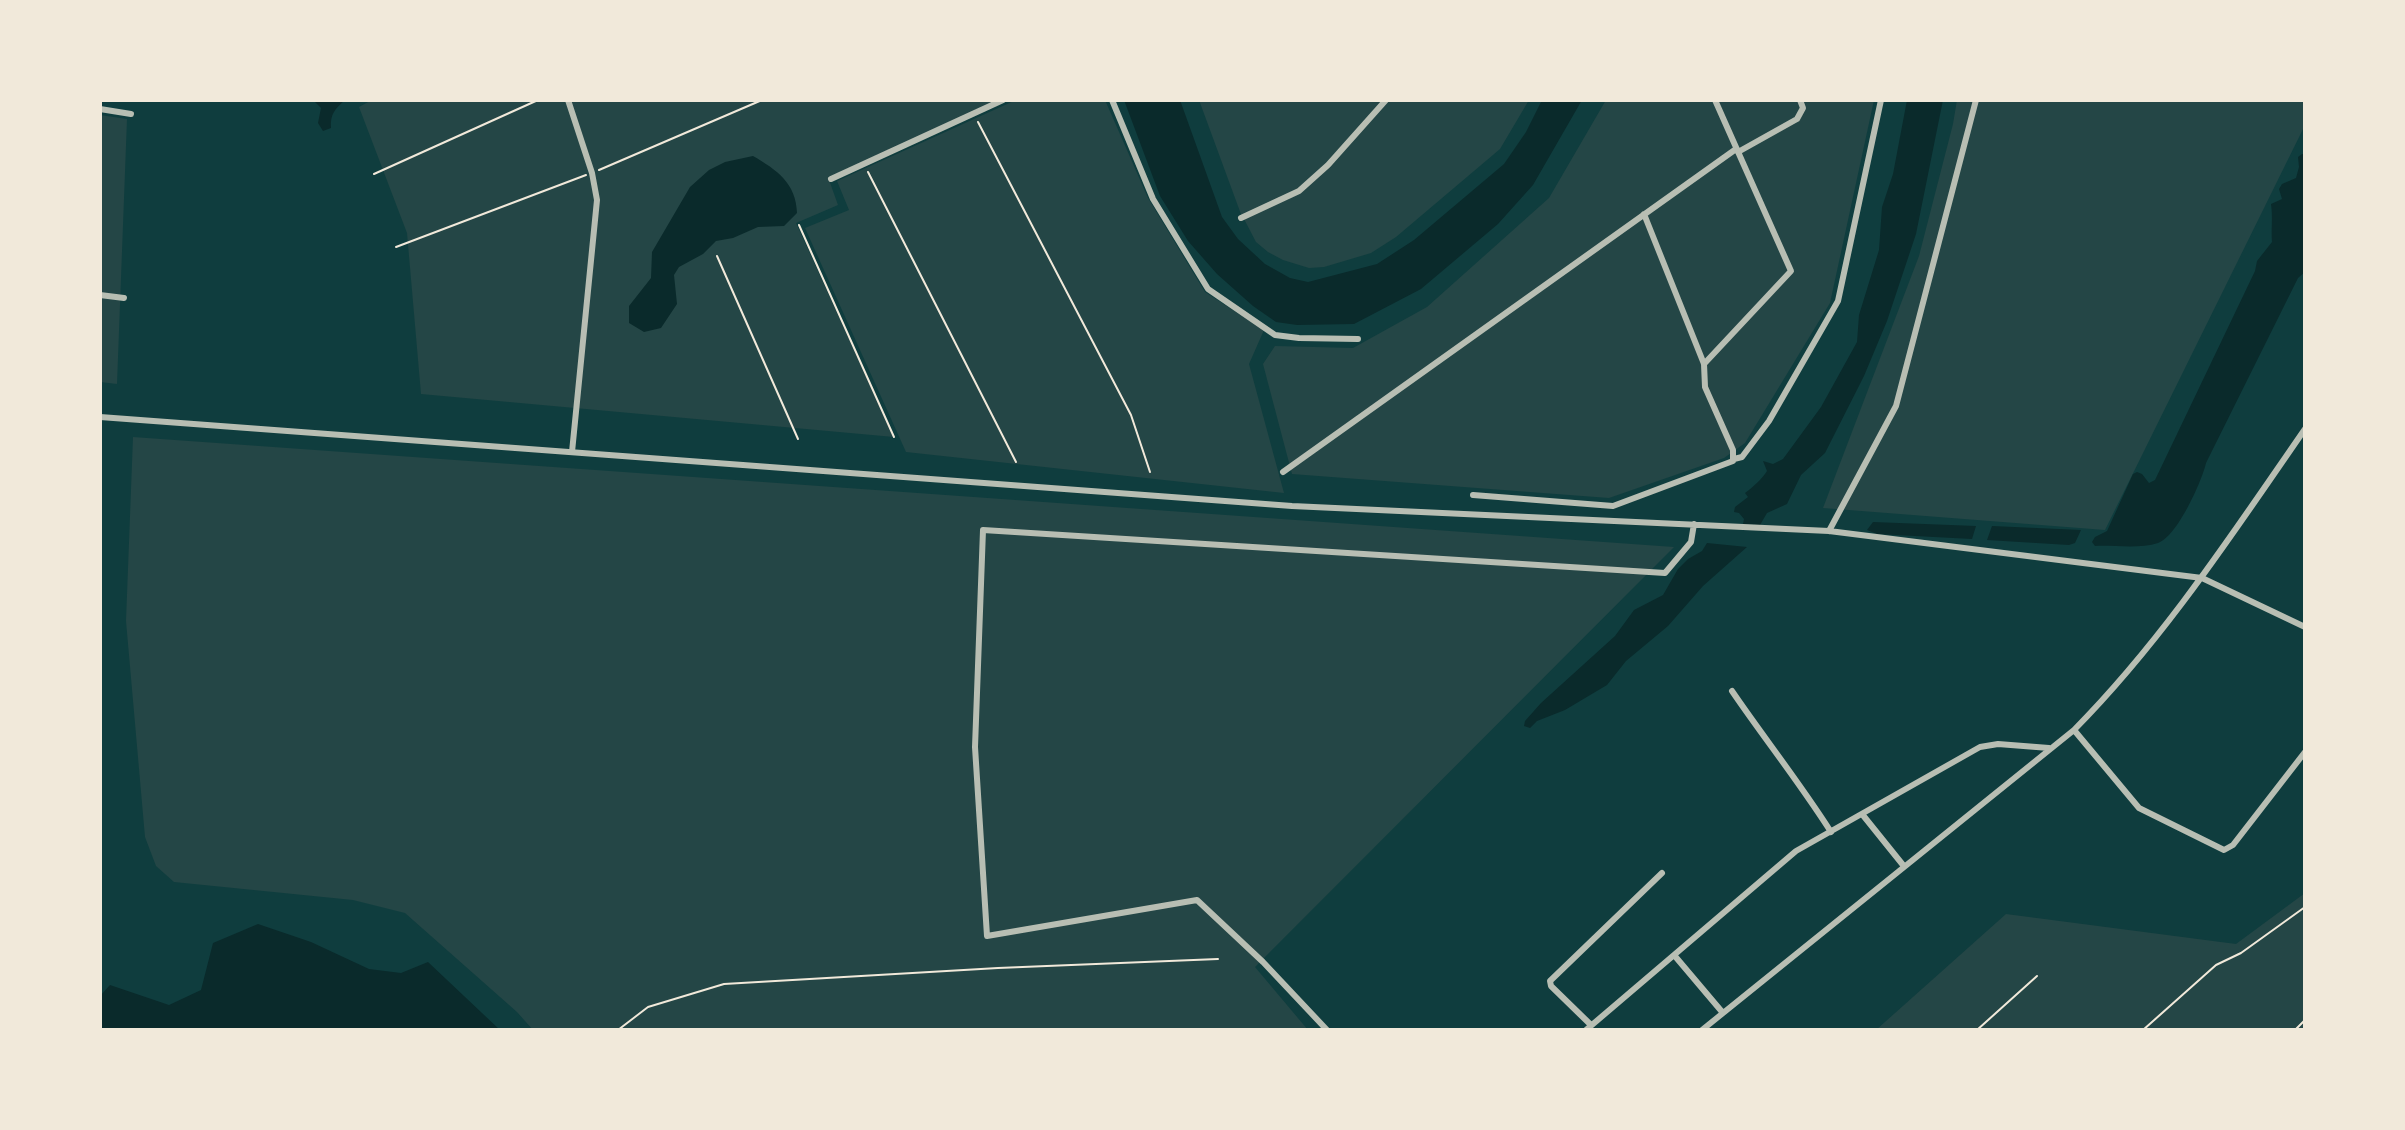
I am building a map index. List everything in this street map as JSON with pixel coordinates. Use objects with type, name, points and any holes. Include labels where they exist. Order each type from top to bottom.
[{"type":"street","points":[[568,100],[592,173],[597,200],[572,452]]},
{"type":"street","points":[[831,179],[1003,100]]},
{"type":"street","points":[[1112,100],[1153,199],[1208,289],[1275,335],[1358,339]]},
{"type":"street","points":[[1241,218],[1299,191],[1328,165],[1386,100]]},
{"type":"street","points":[[1704,364],[1791,271],[1715,100]]},
{"type":"street","points":[[1283,472],[1737,150],[1797,119],[1803,108],[1800,100]]},
{"type":"street","points":[[1473,495],[1613,506],[1742,457],[1769,421],[1838,301],[1881,100]]},
{"type":"street","points":[[1829,531],[1896,406],[1976,100]]},
{"type":"street","points":[[100,109],[131,114]]},
{"type":"street","points":[[1644,214],[1704,364],[1705,387],[1733,450],[1734,459]]},
{"type":"street","points":[[100,295],[124,298]]},
{"type":"street","points":[[100,417],[1292,506],[1829,531],[2202,578],[2305,627]]},
{"type":"street","points":[[1702,1030],[2074,730],[2116,686],[2202,578],[2305,429]]},
{"type":"street","points":[[1327,1030],[1263,962],[1197,900],[987,936],[975,747],[983,530],[1665,573],[1691,542],[1694,524]]},
{"type":"street","points":[[1732,691],[1831,832]]},
{"type":"street","points":[[2074,730],[2139,808],[2224,850],[2233,845],[2305,752]]},
{"type":"street","points":[[1662,873],[1550,981],[1551,986],[1589,1028],[1791,855],[1985,745],[2049,748]]},
{"type":"street","points":[[1862,814],[1903,865]]},
{"type":"street","points":[[1674,955],[1723,1013]]},
{"type":"path","points":[[374,174],[538,100]]},
{"type":"path","points":[[396,247],[592,173],[762,100]]},
{"type":"path","points":[[973,113],[1131,415],[1150,472]]},
{"type":"path","points":[[864,164],[1016,462]]},
{"type":"path","points":[[799,225],[894,437]]},
{"type":"path","points":[[717,256],[798,439]]},
{"type":"path","points":[[2143,1030],[2216,965],[2241,953],[2305,907]]},
{"type":"path","points":[[618,1030],[648,1007],[724,984],[1218,959]]},
{"type":"path","points":[[1977,1030],[2037,976]]},
{"type":"path","points":[[2295,1030],[2305,1020]]},
{"type":"shaded area","points":[[313,100],[345,100],[334,112],[331,128],[323,131],[318,123],[321,108]]},
{"type":"shaded area","points":[[372,100],[1004,100],[828,177],[838,205],[796,223],[894,437],[421,394],[407,233],[359,107]]},
{"type":"shaded area","points":[[1016,100],[1105,100],[1148,198],[1205,292],[1264,330],[1249,364],[1284,493],[906,452],[805,228],[849,210],[837,181]]},
{"type":"shaded area","points":[[1124,100],[1180,100],[1222,217],[1238,239],[1265,264],[1290,278],[1308,282],[1377,264],[1414,240],[1504,164],[1526,132],[1542,100],[1582,100],[1533,185],[1498,224],[1421,289],[1354,324],[1297,325],[1276,322],[1253,306],[1217,274],[1188,241],[1160,196]]},
{"type":"shaded area","points":[[1199,100],[1384,100],[1298,190],[1242,217]]},
{"type":"shaded area","points":[[1389,100],[1529,100],[1500,149],[1396,237],[1371,253],[1324,267],[1309,268],[1283,260],[1256,242],[1244,219],[1301,192]]},
{"type":"shaded area","points":[[1606,100],[1874,100],[1830,303],[1745,443],[1724,458],[1609,498],[1292,474],[1263,364],[1275,346],[1353,348],[1427,307],[1549,198]]},
{"type":"shaded area","points":[[1907,100],[1943,100],[1916,234],[1887,321],[1864,376],[1825,453],[1801,475],[1787,504],[1767,513],[1760,525],[1743,524],[1744,519],[1734,512],[1735,507],[1748,497],[1745,493],[1767,471],[1763,461],[1773,464],[1783,459],[1821,407],[1857,342],[1859,315],[1879,250],[1882,207],[1893,174]]},
{"type":"shaded area","points":[[1957,100],[2305,100],[2305,125],[2105,530],[1823,508],[1919,256]]},
{"type":"shaded area","points":[[100,115],[127,119],[117,384],[100,382]]},
{"type":"shaded area","points":[[2305,154],[2305,272],[2298,278],[2206,463],[2188,508],[2173,530],[2158,543],[2095,546],[2092,542],[2107,531],[2133,474],[2142,474],[2149,483],[2155,480],[2255,271],[2257,261],[2272,242],[2271,204],[2282,199],[2279,189],[2282,184],[2296,178],[2298,157]]},
{"type":"shaded area","points":[[753,156],[784,178],[793,193],[797,213],[784,226],[758,227],[733,238],[716,241],[703,254],[679,267],[674,275],[677,304],[661,328],[644,332],[629,323],[629,306],[651,278],[652,252],[690,187],[709,170],[725,162]]},
{"type":"shaded area","points":[[133,437],[1674,547],[1255,967],[1308,1030],[533,1030],[517,1012],[405,913],[353,900],[174,882],[156,866],[145,837],[126,621]]},
{"type":"shaded area","points":[[1873,522],[1976,526],[1972,539],[1877,534],[1867,530]]},
{"type":"shaded area","points":[[1992,526],[2081,530],[2075,543],[2069,545],[1987,540]]},
{"type":"shaded area","points":[[1707,543],[1747,547],[1703,586],[1668,626],[1626,661],[1607,685],[1565,710],[1537,721],[1530,728],[1524,726],[1541,703],[1615,636],[1634,610],[1663,595],[1678,569],[1702,551]]},
{"type":"shaded area","points":[[2305,893],[2305,1030],[1876,1030],[2006,914],[2236,944]]},
{"type":"shaded area","points":[[258,924],[311,942],[369,969],[401,973],[428,962],[500,1030],[100,1030],[100,996],[110,985],[169,1005],[201,990],[213,943]]}]
